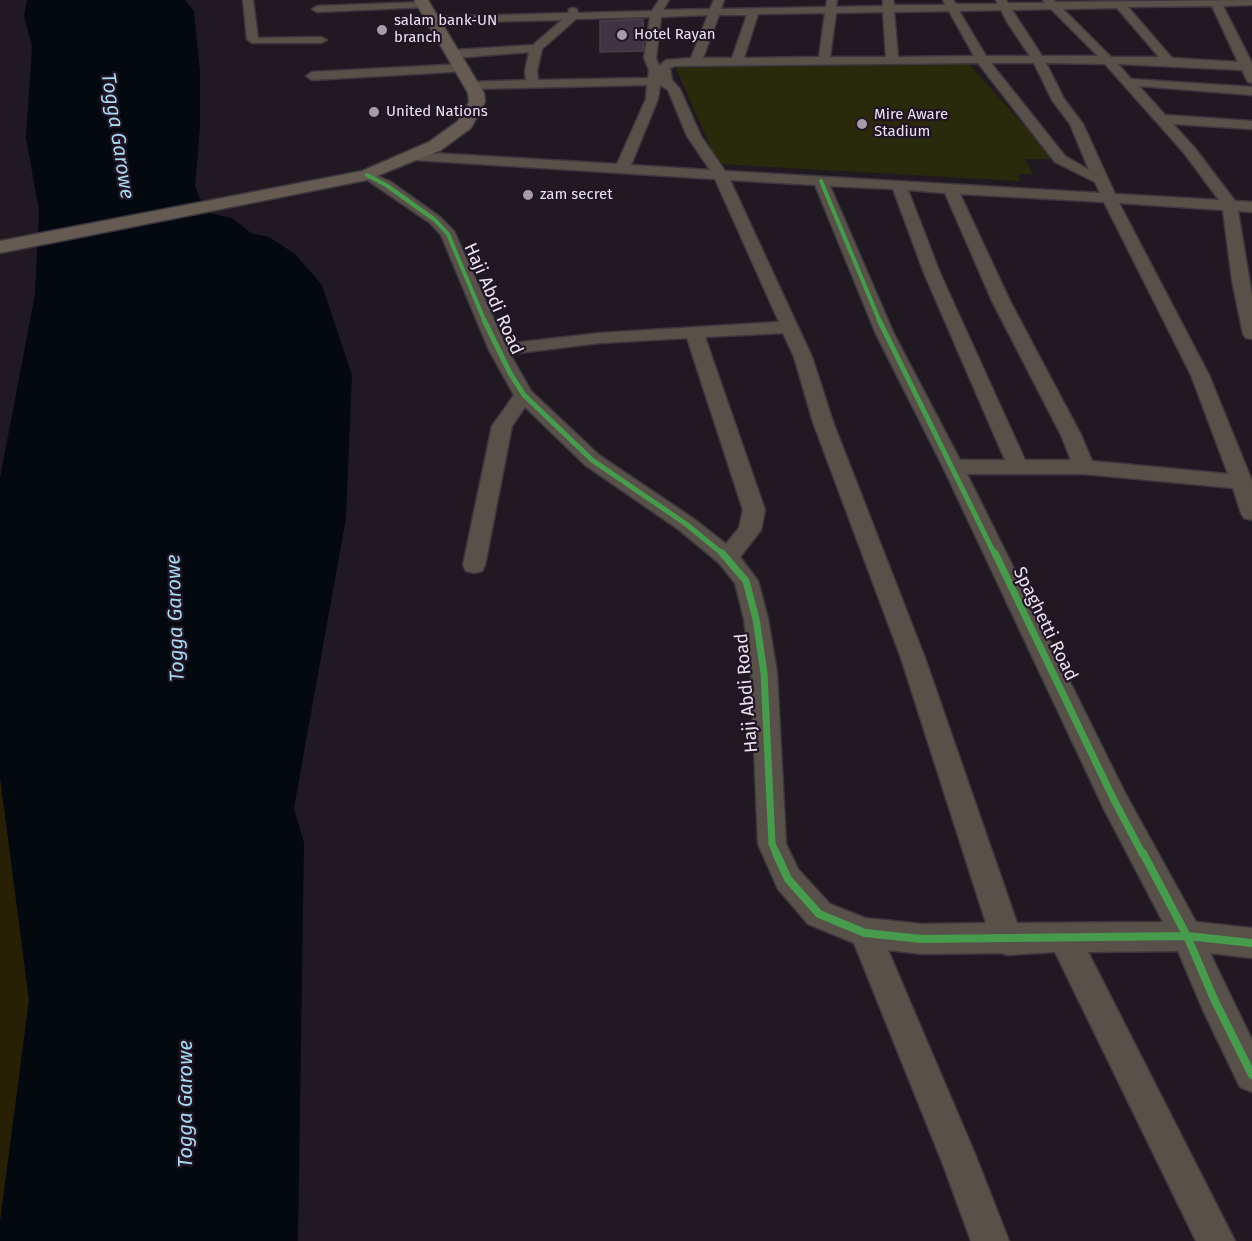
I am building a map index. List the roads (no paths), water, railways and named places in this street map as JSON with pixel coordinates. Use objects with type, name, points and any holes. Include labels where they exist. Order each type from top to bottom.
[{"type":"main road","points":[[0,247],[367,175],[415,156],[444,140],[465,124],[477,102],[473,85],[426,8]]},
{"type":"street","points":[[248,0],[253,39],[256,41],[318,30]]},
{"type":"street","points":[[353,0],[338,8],[318,30],[311,81],[536,48],[573,16]]},
{"type":"street","points":[[572,0],[573,16]]},
{"type":"street","points":[[664,0],[656,13],[650,58],[661,81],[674,89],[694,136],[722,175],[803,357],[823,422],[913,658],[1007,940]]},
{"type":"street","points":[[1216,1],[1251,71]]},
{"type":"street","points":[[338,8],[426,8],[573,16],[612,10],[656,13],[717,6],[754,11],[786,5],[1101,2],[1120,5],[1156,2],[1252,2]]},
{"type":"street","points":[[950,3],[982,60],[1060,159],[1100,179]]},
{"type":"street","points":[[1003,3],[1038,59],[1058,100],[1076,124],[1109,198],[1200,375],[1252,513]]},
{"type":"street","points":[[1051,3],[1109,61],[1189,150],[1230,205],[1240,280],[1252,334]]},
{"type":"street","points":[[888,4],[892,60]]},
{"type":"street","points":[[824,61],[831,5]]},
{"type":"street","points":[[1120,5],[1168,61]]},
{"type":"street","points":[[696,62],[717,6]]},
{"type":"street","points":[[737,61],[754,11]]},
{"type":"street","points":[[532,84],[531,71],[536,48]]},
{"type":"street","points":[[622,169],[661,81],[664,68],[666,64],[675,62],[1038,59],[1168,61],[1251,71]]},
{"type":"street","points":[[473,85],[661,81]]},
{"type":"street","points":[[1128,82],[1252,91]]},
{"type":"street","points":[[1161,119],[1252,125]]},
{"type":"street","points":[[415,156],[1252,207]]},
{"type":"street","name":"Haji Abdi Road","points":[[367,175],[386,185],[435,220],[448,234],[466,281],[498,350],[524,395],[592,460],[686,524],[727,557],[746,581],[756,619],[764,673],[772,844],[788,879],[819,914],[865,933],[922,939],[1007,940],[1187,936],[1252,943]]},
{"type":"street","name":"Spaghetti Road","points":[[820,181],[885,334],[953,467],[1114,800],[1187,936],[1214,999],[1252,1075]]},
{"type":"street","points":[[899,186],[932,273],[1018,467]]},
{"type":"street","points":[[951,189],[1001,301],[1071,435],[1084,467]]},
{"type":"street","points":[[498,350],[600,338],[789,327]]},
{"type":"street","points":[[694,332],[754,510],[750,530],[727,557]]},
{"type":"street","points":[[474,565],[502,426],[524,395]]},
{"type":"street","points":[[953,467],[1084,467],[1242,482]]},
{"type":"street","points":[[865,933],[962,1167],[990,1241]]},
{"type":"street","points":[[1065,939],[1216,1241]]},
{"type":"water","name":"Togga Garowe","points":[[27,0],[185,0],[194,11],[200,72],[200,128],[195,186],[206,212],[232,218],[251,233],[269,237],[295,254],[322,285],[352,375],[346,518],[294,808],[304,843],[298,1241],[0,1241],[0,1222],[29,1000],[0,777],[0,478],[35,294],[39,211],[26,138],[32,47],[24,16]]},
{"type":"place","name":"salam bank-UN branch","points":[[382,30]]},
{"type":"place","name":"Hotel Rayan","points":[[622,35]]},
{"type":"place","name":"United Nations","points":[[374,112]]},
{"type":"place","name":"Mire Aware Stadium","points":[[862,124]]},
{"type":"place","name":"zam secret","points":[[528,195]]}]
